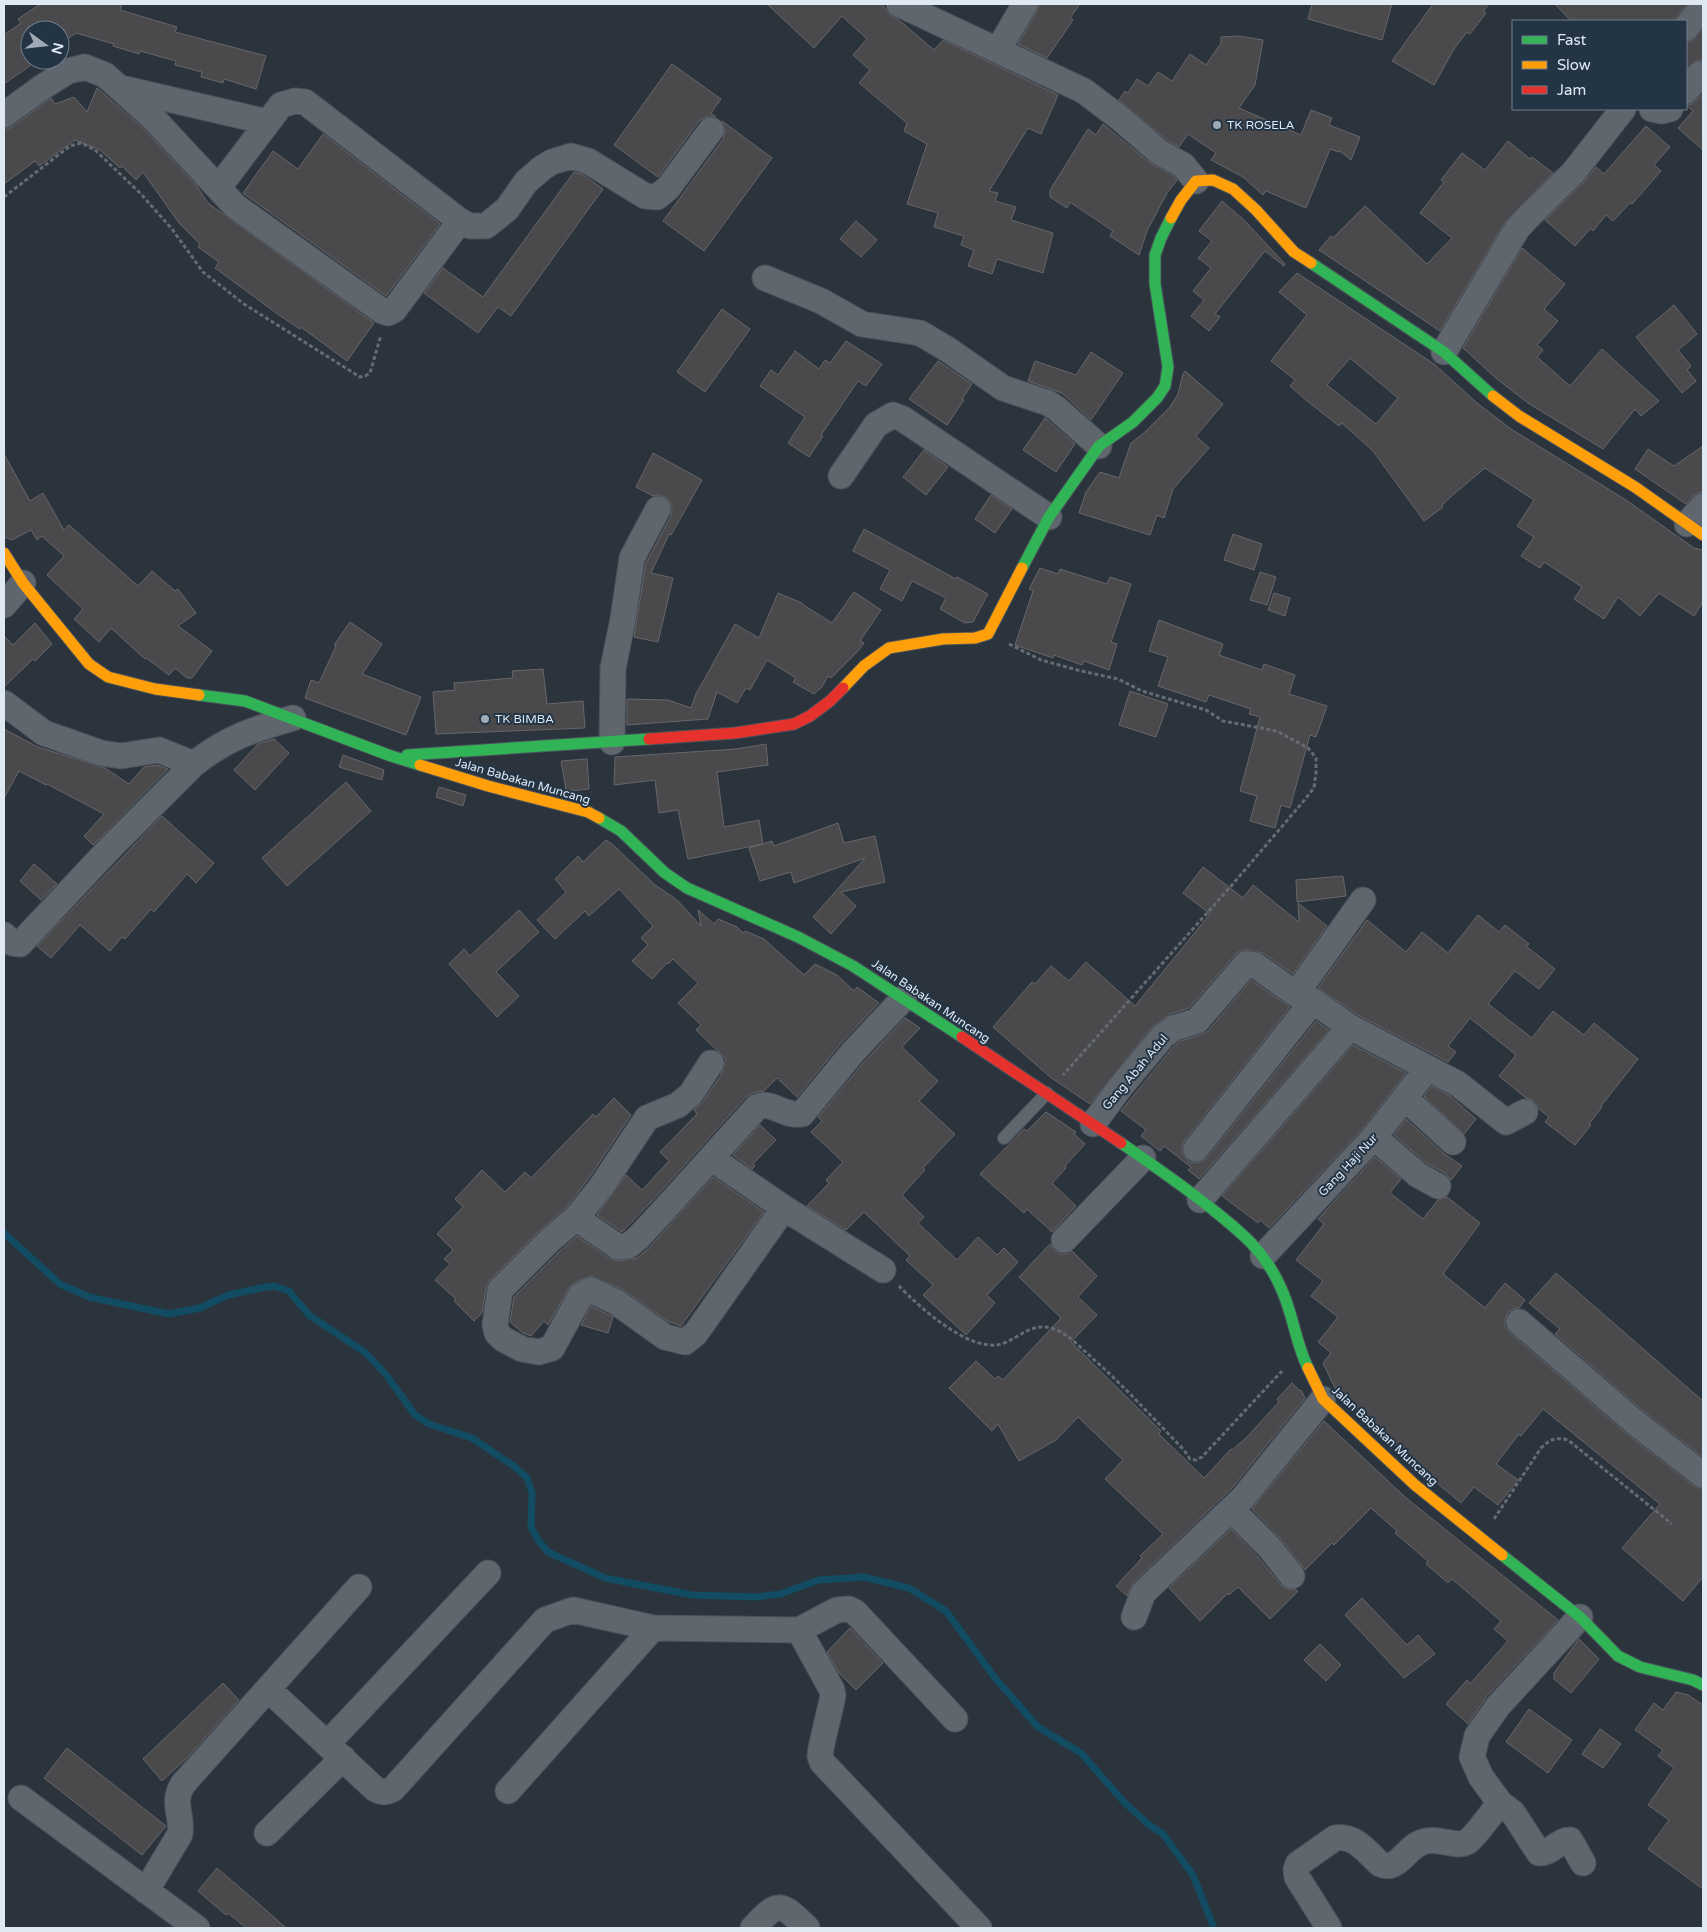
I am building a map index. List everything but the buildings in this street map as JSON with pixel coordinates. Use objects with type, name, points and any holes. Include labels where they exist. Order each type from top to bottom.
[{"type":"street","points":[[899,4],[1084,91],[1121,119],[1159,152],[1183,165],[1196,181]]},
{"type":"street","points":[[998,50],[1025,4]]},
{"type":"street","points":[[4,115],[68,71],[85,67],[105,75],[152,117],[235,206],[382,311],[388,313],[394,310],[460,221]]},
{"type":"street","points":[[118,87],[267,122]]},
{"type":"street","points":[[219,187],[281,105],[296,101],[304,102],[460,221],[470,226],[486,226],[507,209],[526,182],[542,168],[552,162],[571,156],[588,161],[645,196],[657,197],[668,188],[710,130]]},
{"type":"street","points":[[1444,352],[1517,229],[1573,173],[1622,110]]},
{"type":"street","points":[[1655,110],[1662,112],[1667,110]]},
{"type":"street","points":[[391,756],[735,733],[794,724],[810,716],[830,701],[864,666],[888,648],[943,638],[975,638],[988,634],[1049,517],[1099,446],[1133,422],[1157,398],[1165,386],[1168,367],[1156,284],[1155,255],[1161,238],[1181,200],[1196,181],[1212,180],[1233,188],[1294,252],[1444,352],[1487,391],[1519,416],[1698,522]]},
{"type":"street","points":[[765,278],[821,301],[862,324],[920,333],[948,349],[1003,388],[1048,403],[1056,408],[1099,446]]},
{"type":"street","points":[[841,476],[876,425],[893,415],[1049,517]]},
{"type":"street","points":[[612,742],[613,668],[623,619],[632,558],[658,509]]},
{"type":"street","name":"Jalan Babakan Muncang","points":[[4,553],[23,583],[89,664],[108,677],[155,689],[245,701],[391,756],[488,786],[588,812],[621,831],[665,873],[687,888],[798,937],[853,966],[904,998],[1173,1178],[1246,1236],[1263,1256],[1280,1284],[1289,1308],[1300,1352],[1323,1399],[1415,1484],[1580,1617],[1618,1656],[1640,1667],[1693,1680],[1703,1685]]},
{"type":"street","points":[[4,605],[23,583]]},
{"type":"street","points":[[4,703],[44,733],[101,753],[121,756],[159,750],[194,764]]},
{"type":"street","points":[[4,935],[12,943],[20,944],[110,848],[194,764],[233,738],[252,730],[293,718]]},
{"type":"street","points":[[1196,1149],[1305,998],[1363,900]]},
{"type":"street","name":"Gang Abah Adul","points":[[1093,1124],[1122,1085],[1163,1036],[1174,1028],[1197,1021],[1244,965],[1255,965],[1305,998]]},
{"type":"street","points":[[576,1218],[618,1247],[628,1246],[638,1238],[757,1107],[769,1105],[792,1116],[802,1114],[853,1052],[904,998]]},
{"type":"street","points":[[1305,998],[1350,1027],[1458,1084],[1506,1122],[1525,1112]]},
{"type":"street","points":[[1200,1200],[1350,1027]]},
{"type":"street","points":[[711,1063],[691,1094],[678,1105],[647,1118],[624,1150],[602,1187],[576,1218],[550,1240],[500,1290],[495,1325],[497,1333],[503,1339],[522,1349],[539,1352],[552,1348],[581,1295],[591,1290],[616,1302],[665,1337],[684,1342],[696,1333],[784,1208]]},
{"type":"street","name":"Gang Haji Nur","points":[[1263,1256],[1374,1137],[1427,1069]]},
{"type":"street","points":[[1404,1098],[1453,1142]]},
{"type":"street","points":[[1374,1137],[1418,1175],[1438,1186]]},
{"type":"street","points":[[711,1158],[784,1208],[883,1270]]},
{"type":"street","points":[[1064,1240],[1143,1158]]},
{"type":"street","points":[[1519,1322],[1636,1424],[1703,1475]]},
{"type":"street","points":[[1134,1617],[1143,1593],[1243,1498],[1323,1399]]},
{"type":"street","points":[[1231,1509],[1270,1548],[1292,1576]]},
{"type":"street","points":[[267,1833],[488,1573]]},
{"type":"street","points":[[146,1890],[180,1834],[178,1791],[359,1586]]},
{"type":"street","points":[[268,1689],[380,1792],[386,1792],[393,1789],[545,1620],[573,1610],[653,1628],[799,1630],[836,1610],[849,1609],[855,1612],[955,1718]]},
{"type":"street","points":[[1580,1617],[1498,1706],[1477,1736],[1472,1757],[1481,1777],[1500,1803],[1513,1813],[1539,1853],[1544,1853],[1565,1840],[1570,1840],[1583,1863]]},
{"type":"street","points":[[508,1790],[653,1628]]},
{"type":"street","points":[[799,1630],[832,1690],[833,1696],[821,1748],[820,1756],[822,1762],[979,1928]]},
{"type":"street","points":[[21,1798],[197,1928]]},
{"type":"street","points":[[1329,1928],[1297,1877],[1296,1870],[1298,1864],[1335,1838],[1342,1836],[1351,1838],[1380,1864],[1391,1866],[1418,1844],[1432,1839],[1461,1844],[1468,1841],[1500,1803]]},
{"type":"street","points":[[753,1928],[770,1910],[778,1907],[790,1911],[806,1928]]},
{"type":"lane","points":[[1004,1138],[1047,1094]]},
{"type":"path","points":[[4,197],[70,146],[81,143],[95,150],[140,193],[172,229],[203,272],[244,304],[360,377],[370,373],[388,313]]},
{"type":"path","points":[[988,634],[1041,660],[1081,672],[1118,679],[1142,691],[1206,710],[1223,721],[1277,731],[1308,748],[1316,758],[1314,788],[1302,803],[1047,1094]]},
{"type":"path","points":[[883,1270],[918,1306],[970,1341],[990,1346],[1002,1343],[1032,1327],[1052,1328],[1066,1334],[1119,1382],[1184,1450],[1190,1459],[1196,1460],[1202,1457],[1286,1367]]},
{"type":"path","points":[[1481,1538],[1541,1448],[1547,1442],[1558,1437],[1568,1440],[1672,1524]]},
{"type":"waterway","points":[[4,1233],[60,1284],[89,1297],[169,1314],[200,1308],[228,1295],[260,1288],[274,1286],[289,1291],[309,1315],[366,1353],[387,1376],[415,1415],[429,1424],[472,1438],[515,1467],[527,1478],[532,1493],[531,1527],[538,1540],[548,1552],[605,1578],[692,1595],[756,1597],[780,1594],[819,1580],[864,1577],[909,1588],[946,1611],[995,1678],[1038,1727],[1081,1753],[1124,1802],[1148,1824],[1163,1834],[1193,1875],[1214,1928]]},
{"type":"traffic: fast","points":[[1022,568],[1049,517],[1099,446],[1133,422],[1157,398],[1165,386],[1168,367],[1155,284],[1155,255],[1171,218]]},
{"type":"traffic: fast","points":[[1311,263],[1444,352],[1493,396]]},
{"type":"traffic: fast","points":[[199,695],[245,701],[391,756],[420,765]]},
{"type":"traffic: fast","points":[[407,755],[649,739]]},
{"type":"traffic: fast","points":[[599,818],[621,831],[665,873],[687,888],[798,937],[853,966],[962,1037]]},
{"type":"traffic: fast","points":[[1121,1143],[1207,1205],[1258,1250],[1273,1273],[1284,1296],[1308,1368]]},
{"type":"traffic: fast","points":[[1502,1555],[1580,1617],[1618,1656],[1640,1667],[1693,1680],[1703,1685]]},
{"type":"traffic: slow","points":[[1171,218],[1181,200],[1196,181],[1213,180],[1233,189],[1256,210],[1294,252],[1311,263]]},
{"type":"traffic: slow","points":[[1493,396],[1519,416],[1635,487],[1703,535]]},
{"type":"traffic: slow","points":[[4,553],[23,583],[89,664],[108,677],[155,689],[199,695]]},
{"type":"traffic: slow","points":[[843,688],[864,666],[889,648],[943,639],[975,638],[988,634],[1022,568]]},
{"type":"traffic: slow","points":[[420,765],[488,786],[588,812],[599,818]]},
{"type":"traffic: slow","points":[[1308,1368],[1323,1399],[1415,1485],[1502,1555]]},
{"type":"traffic: jam","points":[[649,739],[735,733],[794,724],[810,716],[830,701],[843,688]]},
{"type":"traffic: jam","points":[[962,1037],[1121,1143]]},
{"type":"place","name":"TK ROSELA","points":[[1217,125]]},
{"type":"place","name":"TK BIMBA","points":[[485,719]]}]
